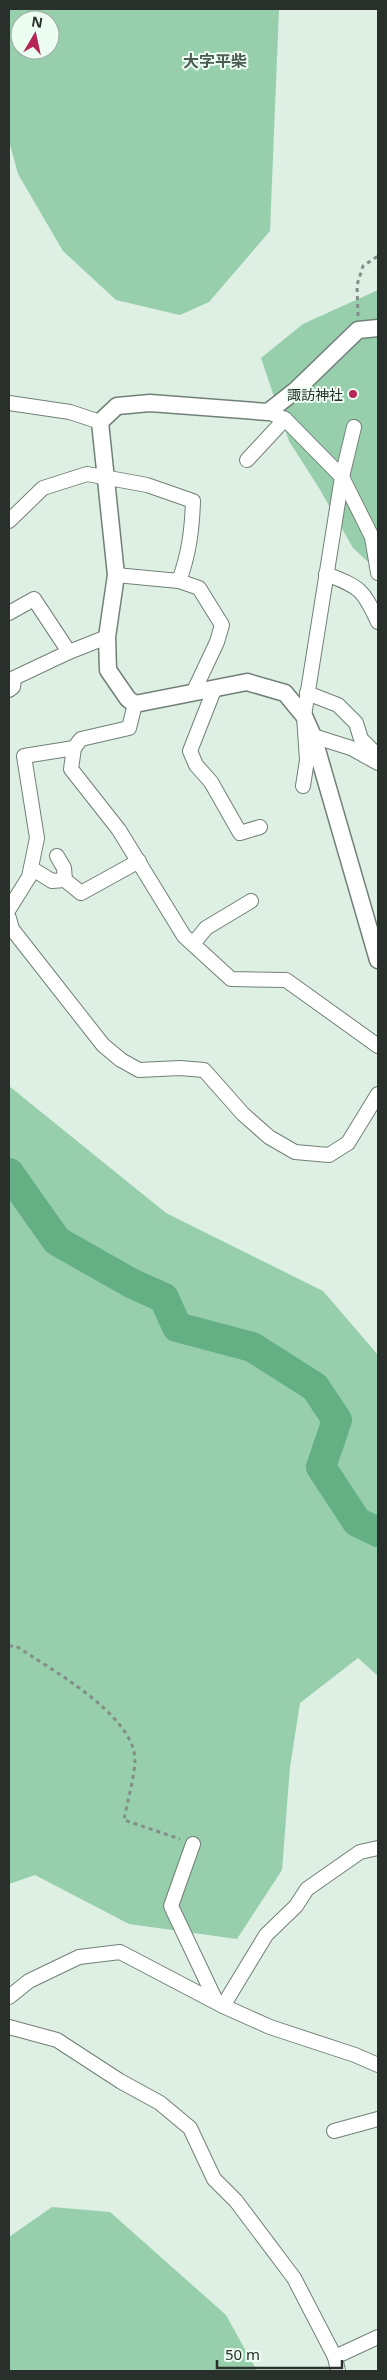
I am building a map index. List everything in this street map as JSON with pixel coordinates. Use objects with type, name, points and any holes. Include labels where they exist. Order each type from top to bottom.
[{"type":"street","points":[[268,412],[296,390],[358,330],[378,328]]},
{"type":"street","points":[[9,403],[70,412],[100,422]]},
{"type":"street","points":[[100,422],[117,406],[150,403],[268,412],[285,419],[342,476],[372,537],[378,573]]},
{"type":"street","points":[[247,460],[285,419]]},
{"type":"street","points":[[100,422],[116,575],[107,637],[108,670],[128,699],[135,704],[247,682],[285,693],[304,716],[313,736],[378,960]]},
{"type":"street","points":[[303,786],[307,760],[304,716],[307,693],[342,476],[354,427]]},
{"type":"street","points":[[9,521],[43,488],[87,474],[147,485],[193,501],[192,533],[187,558],[178,582]]},
{"type":"street","points":[[326,574],[354,584],[366,596],[378,622]]},
{"type":"street","points":[[116,575],[178,582],[199,588],[222,625],[217,642],[193,693]]},
{"type":"street","points":[[9,614],[34,599],[69,652]]},
{"type":"street","points":[[9,690],[13,687],[14,678],[69,652],[107,637]]},
{"type":"street","points":[[214,690],[190,751],[196,765],[211,782],[240,833],[260,827]]},
{"type":"street","points":[[307,693],[338,705],[356,723],[360,740],[378,756]]},
{"type":"street","points":[[135,704],[129,728],[81,739],[74,748],[71,769],[119,830],[184,936],[231,980],[286,980],[378,1046]]},
{"type":"street","points":[[313,736],[351,748],[378,763]]},
{"type":"street","points":[[9,909],[29,877],[38,838],[24,756],[74,748]]},
{"type":"street","points":[[57,856],[64,868],[65,880]]},
{"type":"street","points":[[31,868],[52,881],[65,880],[81,893],[138,861]]},
{"type":"street","points":[[192,944],[206,928],[251,901]]},
{"type":"street","points":[[9,918],[12,929],[97,1037],[121,1060],[139,1070],[180,1068],[204,1070],[243,1114],[269,1137],[295,1152],[329,1155],[348,1143],[378,1094]]},
{"type":"street","points":[[193,1844],[171,1906],[220,2003]]},
{"type":"street","points":[[220,2003],[266,1935],[296,1906],[307,1889],[360,1852],[378,1848]]},
{"type":"street","points":[[9,1997],[29,1981],[79,1957],[120,1952],[270,2027],[355,2055],[378,2065]]},
{"type":"street","points":[[9,2027],[57,2040],[120,2081],[160,2103],[190,2128],[214,2180],[236,2201],[294,2278],[335,2357],[338,2371]]},
{"type":"street","points":[[334,2130],[378,2119]]},
{"type":"street","points":[[335,2357],[378,2337]]},
{"type":"path","points":[[358,330],[357,285],[363,266],[378,256]]},
{"type":"path","points":[[9,1646],[16,1646],[75,1685],[120,1723],[135,1759],[124,1820],[193,1844]]},
{"type":"green space","points":[[9,9],[279,9],[270,231],[209,302],[180,315],[116,300],[63,251],[18,174],[9,141]]},
{"type":"green space","points":[[378,290],[378,571],[353,548],[319,488],[289,441],[261,358],[303,324]]},
{"type":"green space","points":[[9,1086],[166,1213],[323,1291],[378,1355],[378,1676],[358,1658],[300,1703],[290,1767],[282,1870],[237,1939],[129,1924],[35,1875],[9,1884]]},
{"type":"green space","points":[[52,2207],[110,2212],[226,2315],[257,2371],[9,2371],[9,2237]]},
{"type":"waterway","points":[[9,1173],[57,1241],[131,1283],[164,1298],[177,1327],[252,1347],[315,1387],[337,1420],[321,1467],[357,1522],[378,1532]]},
{"type":"place","name":"諏訪神社","points":[[353,394]]},
{"type":"district","name":"大字平柴","points":[[215,61]]}]
